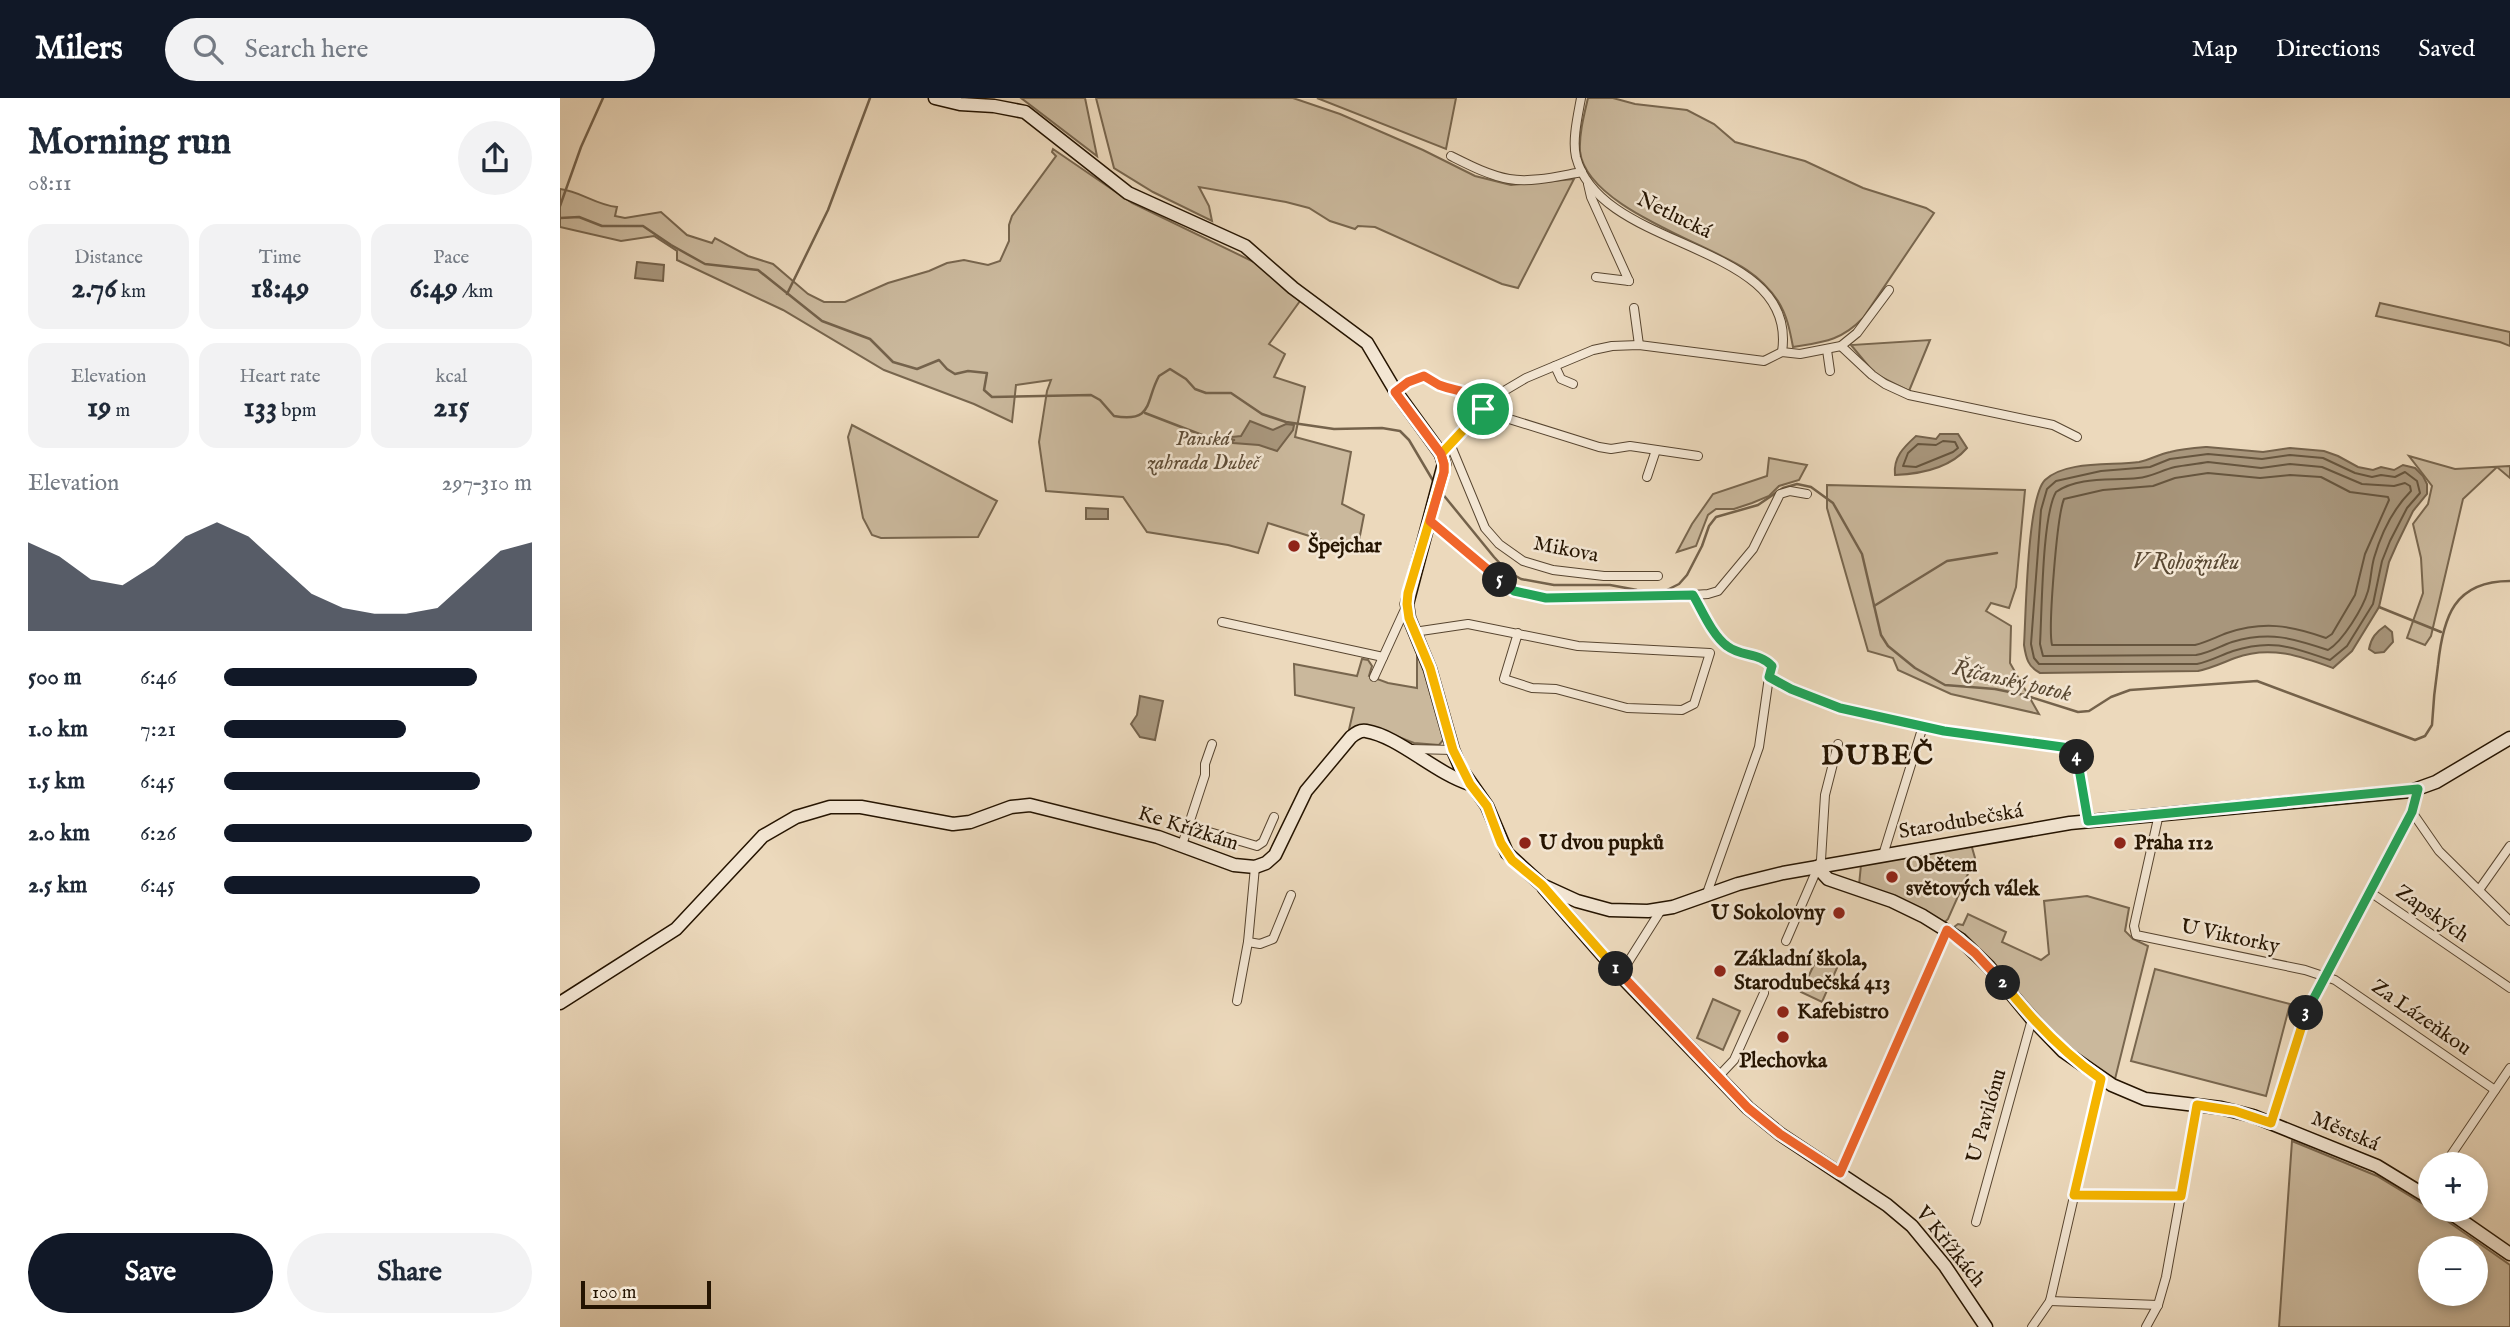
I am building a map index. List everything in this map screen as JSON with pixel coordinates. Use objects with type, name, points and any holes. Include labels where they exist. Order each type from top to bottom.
[{"type":"street","points":[[935,98],[1024,112],[1128,193],[1245,246],[1287,284],[1367,343],[1395,392],[1446,450]]},
{"type":"street","name":"Netlucká","points":[[1581,98],[1575,154],[1588,182],[1616,208],[1640,223],[1723,262],[1742,273],[1763,291],[1775,306],[1781,322],[1784,340],[1782,352]]},
{"type":"street","points":[[1451,156],[1476,169],[1509,179],[1540,179],[1582,172]]},
{"type":"street","points":[[1588,182],[1591,197],[1629,281],[1596,277]]},
{"type":"street","points":[[1374,677],[1407,604],[1444,472],[1446,450],[1483,409],[1504,391],[1555,366],[1612,345],[1639,345],[1764,361],[1782,352],[1800,354],[1827,350],[1841,346],[1857,333],[1889,290]]},
{"type":"street","points":[[1634,308],[1639,345]]},
{"type":"street","points":[[1841,346],[1885,384],[1909,395],[2053,425],[2077,437]]},
{"type":"street","points":[[1827,350],[1830,371]]},
{"type":"street","points":[[1555,366],[1561,379],[1573,384]]},
{"type":"street","points":[[1395,392],[1408,382],[1424,376],[1441,386],[1470,393],[1490,414],[1606,449],[1630,446],[1698,456]]},
{"type":"street","name":"Mikova","points":[[1446,450],[1485,528],[1499,544],[1523,561],[1553,570],[1604,576],[1658,576]]},
{"type":"street","points":[[1647,477],[1657,450]]},
{"type":"street","name":"Mikova","points":[[1430,521],[1508,587],[1527,596],[1546,598],[1693,595],[1718,591],[1753,549],[1780,494],[1790,491],[1807,494]]},
{"type":"street","points":[[1693,595],[1719,638],[1727,646],[1742,653],[1758,655],[1772,666],[1759,747],[1706,896]]},
{"type":"street","points":[[1407,604],[1414,632],[1430,668],[1453,750],[1470,784]]},
{"type":"street","points":[[1222,622],[1383,657]]},
{"type":"street","points":[[1414,632],[1468,624],[1518,633],[1578,646],[1710,653],[1698,696],[1693,704],[1682,710],[1641,710],[1607,705],[1504,679],[1518,633]]},
{"type":"street","points":[[1769,677],[1826,704],[1944,731],[2077,749],[2088,821]]},
{"type":"street","points":[[1883,855],[1923,726]]},
{"type":"street","name":"Ke Křížkám","points":[[560,1003],[676,929],[763,836],[796,817],[830,807],[861,807],[953,824],[970,822],[1011,807],[1030,805],[1130,829],[1234,865],[1255,867],[1266,863],[1275,855],[1306,791],[1351,737],[1361,731],[1367,731],[1405,749]]},
{"type":"street","name":"Starodubečská","points":[[1470,784],[1487,806],[1507,853],[1520,868],[1542,885],[1577,901],[1622,912],[1661,910],[1751,880],[1817,867],[2088,821],[2418,789],[2436,782],[2510,738]]},
{"type":"street","points":[[1182,845],[1205,775],[1205,764],[1212,744]]},
{"type":"street","points":[[1786,941],[1821,860],[1825,795],[1838,744]]},
{"type":"street","points":[[1405,749],[1453,750]]},
{"type":"street","points":[[1405,749],[1445,774],[1470,784]]},
{"type":"street","points":[[2271,1123],[2303,1019],[2412,812],[2418,789]]},
{"type":"street","points":[[2412,812],[2439,851],[2510,921]]},
{"type":"street","name":"U Viktorky","points":[[2158,814],[2134,933],[2326,976]]},
{"type":"street","points":[[1189,826],[1257,846],[1263,842],[1274,817]]},
{"type":"street","points":[[2479,890],[2510,846]]},
{"type":"street","points":[[1237,1001],[1248,942],[1255,867]]},
{"type":"street","name":"Městská","points":[[1817,867],[1828,879],[1892,901],[1947,930],[1989,967],[2032,1019],[2063,1051],[2101,1079],[2146,1099],[2235,1111],[2271,1123],[2377,1166],[2418,1189]]},
{"type":"street","name":"V Křížkách","points":[[1542,885],[1620,975],[1717,1078],[1763,1122],[1888,1205],[1912,1226],[1952,1275],[1986,1327]]},
{"type":"street","name":"Zapských","points":[[2370,892],[2510,988]]},
{"type":"street","points":[[1248,942],[1261,944],[1273,939],[1291,895]]},
{"type":"street","points":[[1620,975],[1661,910]]},
{"type":"street","points":[[1840,1173],[1947,930]]},
{"type":"street","name":"Za Lázeňkou","points":[[2326,976],[2495,1090]]},
{"type":"street","points":[[1717,1078],[1734,1060],[1764,993]]},
{"type":"street","name":"U Pavilónu","points":[[1976,1222],[2032,1019]]},
{"type":"street","points":[[2453,1152],[2510,1068]]},
{"type":"street","points":[[2032,1327],[2050,1301],[2101,1079]]},
{"type":"street","points":[[2146,1327],[2158,1305],[2166,1277],[2197,1105]]},
{"type":"street","points":[[2074,1195],[2181,1196]]},
{"type":"street","points":[[2464,1222],[2510,1254]]},
{"type":"street","points":[[2050,1301],[2158,1305]]},
{"type":"green space","points":[[1021,98],[1085,98],[1097,156]]},
{"type":"green space","points":[[1096,98],[1293,98],[1340,114],[1475,176],[1511,185],[1574,179],[1518,288],[1502,284],[1375,227],[1358,226],[1355,229],[1330,221],[1309,208],[1199,187],[1209,206],[1212,221],[1153,192],[1114,168]]},
{"type":"green space","points":[[1317,98],[1456,98],[1446,149]]},
{"type":"green space","points":[[1588,98],[1613,98],[1635,104],[1687,110],[1714,124],[1735,142],[1805,161],[1863,188],[1934,213],[1855,326],[1823,342],[1793,347],[1781,306],[1756,277],[1729,259],[1625,206],[1603,189],[1587,171],[1580,145]]},
{"type":"green space","name":"Panská zahrada Dubeč","points":[[1053,149],[1132,203],[1254,262],[1300,301],[1269,344],[1285,354],[1274,377],[1305,387],[1295,437],[1351,452],[1342,504],[1364,515],[1357,551],[1268,523],[1258,553],[1228,545],[1147,532],[1123,497],[1046,491],[1039,442],[1051,380],[1016,385],[1012,422],[974,404],[884,370],[783,310],[677,260],[677,251],[654,236],[621,241],[560,227],[560,189],[617,207],[615,216],[625,218],[661,212],[687,235],[712,243],[715,238],[748,256],[773,264],[808,294],[824,302],[845,302],[888,283],[947,263],[964,260],[988,265],[1000,261],[1009,241],[1012,216],[1056,156],[1052,152]]},
{"type":"green space","points":[[2380,303],[2510,332],[2510,346],[2376,316]]},
{"type":"green space","points":[[1930,340],[1909,391],[1875,374],[1851,345]]},
{"type":"green space","points":[[852,425],[997,501],[978,537],[881,538],[872,535],[863,518],[848,437]]},
{"type":"green space","points":[[2409,456],[2455,469],[2510,466],[2510,478],[2497,467],[2463,499],[2431,636],[2425,645],[2407,638],[2423,593],[2421,558],[2413,524],[2428,504],[2432,486]]},
{"type":"green space","points":[[1769,458],[1807,465],[1799,480],[1779,486],[1769,496],[1734,509],[1716,509],[1708,515],[1696,546],[1677,552],[1713,494],[1767,476]]},
{"type":"green space","points":[[1827,485],[2025,490],[2016,587],[2009,608],[1991,603],[1986,611],[2011,626],[2010,663],[2039,714],[1951,694],[1898,670],[1893,658],[1868,651],[1827,508]]},
{"type":"green space","points":[[1417,653],[1431,684],[1445,738],[1439,745],[1414,743],[1368,725],[1358,727],[1348,734],[1354,708],[1295,695],[1294,664],[1357,676],[1362,659],[1368,660],[1372,666],[1369,676],[1388,683],[1417,688]]},
{"type":"green space","points":[[1971,844],[1975,858],[1945,922],[1859,885],[1861,865]]},
{"type":"green space","points":[[2087,896],[2129,908],[2125,931],[2133,939],[2148,946],[2115,1079],[2068,1046],[1976,946],[1954,927],[1963,925],[1968,914],[2006,932],[2002,942],[2041,960],[2049,954],[2044,901]]},
{"type":"green space","points":[[1820,952],[1840,961],[1822,1002],[1801,992]]},
{"type":"green space","points":[[2155,969],[2290,1004],[2266,1096],[2131,1061]]},
{"type":"green space","points":[[1713,999],[1740,1011],[1723,1050],[1697,1038]]},
{"type":"green space","points":[[2292,1141],[2377,1176],[2418,1201],[2418,1222],[2449,1222],[2469,1236],[2418,1236],[2418,1306],[2488,1306],[2488,1250],[2510,1265],[2510,1327],[2279,1327]]},
{"type":"water","points":[[637,262],[664,265],[663,281],[635,278]]},
{"type":"water","points":[[1250,421],[1273,430],[1286,424],[1294,425],[1277,451],[1259,445],[1233,443],[1231,437],[1241,436]]},
{"type":"water","points":[[1940,434],[1958,434],[1967,448],[1952,461],[1934,469],[1895,475],[1898,458],[1916,436],[1936,439]]},
{"type":"water","name":"V Rohožníku","points":[[2207,447],[2263,452],[2290,448],[2324,451],[2358,467],[2394,470],[2403,465],[2415,468],[2423,476],[2427,484],[2427,494],[2413,511],[2397,544],[2389,562],[2379,607],[2352,651],[2333,668],[2297,656],[2260,652],[2198,671],[2036,671],[2028,662],[2024,645],[2028,558],[2034,509],[2045,480],[2065,469],[2139,462],[2175,451]]},
{"type":"water","points":[[1086,508],[1108,509],[1108,519],[1086,519]]},
{"type":"water","points":[[2385,626],[2392,632],[2393,642],[2384,652],[2375,653],[2369,649],[2371,642]]},
{"type":"water","points":[[1140,696],[1163,701],[1155,740],[1140,737],[1131,724],[1137,715]]},
{"type":"waterway","points":[[560,206],[581,147],[603,98]]},
{"type":"waterway","points":[[787,294],[828,210],[870,98]]},
{"type":"waterway","name":"Říčanský potok","points":[[560,218],[579,217],[602,226],[643,226],[705,264],[758,270],[822,321],[870,339],[893,362],[917,369],[939,360],[955,374],[968,371],[987,373],[984,390],[992,397],[1091,395],[1100,400],[1114,416],[1136,416],[1146,408],[1159,376],[1170,369],[1186,379],[1195,389],[1206,393],[1231,393],[1262,414],[1286,422],[1334,429],[1382,428],[1400,431],[1409,440],[1435,484]]},
{"type":"waterway","points":[[1145,413],[1215,440],[1234,440]]},
{"type":"waterway","name":"Říčanský potok","points":[[1441,492],[1494,557],[1507,571],[1521,579],[1554,585],[1610,585],[1665,591],[1679,584],[1687,575],[1709,526],[1716,517],[1758,505],[1783,488],[1797,484],[1811,487],[1833,503],[1862,554],[1881,635],[1888,646],[1915,668],[1945,685],[1995,689],[2078,712],[2089,711],[2111,697],[2130,690],[2257,681],[2415,740],[2425,736],[2432,725],[2443,632],[2455,605],[2476,587],[2510,581]]},
{"type":"waterway","points":[[1874,606],[1947,561],[1997,553]]},
{"type":"waterway","points":[[2379,607],[2441,632]]},
{"type":"place","name":"Špejchar","points":[[1294,546]]},
{"type":"place","name":"U dvou pupků","points":[[1525,843]]},
{"type":"place","name":"Praha 112","points":[[2120,843]]},
{"type":"place","name":"Obětem světových válek","points":[[1892,877]]},
{"type":"place","name":"U Sokolovny","points":[[1839,913]]},
{"type":"place","name":"Základní škola, Starodubečská 413","points":[[1720,971]]},
{"type":"place","name":"Kafebistro","points":[[1783,1012]]},
{"type":"place","name":"Plechovka","points":[[1783,1037]]},
{"type":"district","name":"DUBEČ","points":[[1878,756]]},
{"type":"route","points":[[1483,409],[1441,454],[1444,472],[1408,593],[1407,604],[1414,632],[1430,668],[1453,750],[1470,784],[1487,806],[1501,843],[1512,860],[1542,885],[1557,906],[1620,975],[1717,1078],[1763,1122],[1840,1173],[1947,930],[1989,967],[2032,1019],[2063,1051],[2101,1079],[2074,1195],[2181,1196],[2197,1105],[2235,1111],[2271,1123],[2303,1019],[2412,812],[2418,789],[2088,821],[2077,749],[1944,731],[1826,704],[1769,677],[1772,666],[1758,655],[1742,653],[1727,646],[1719,638],[1693,595],[1546,598],[1527,596],[1514,591],[1430,521],[1444,472],[1444,464],[1441,454],[1395,392],[1408,382],[1424,376],[1441,386],[1470,393],[1477,398],[1483,409]]}]
